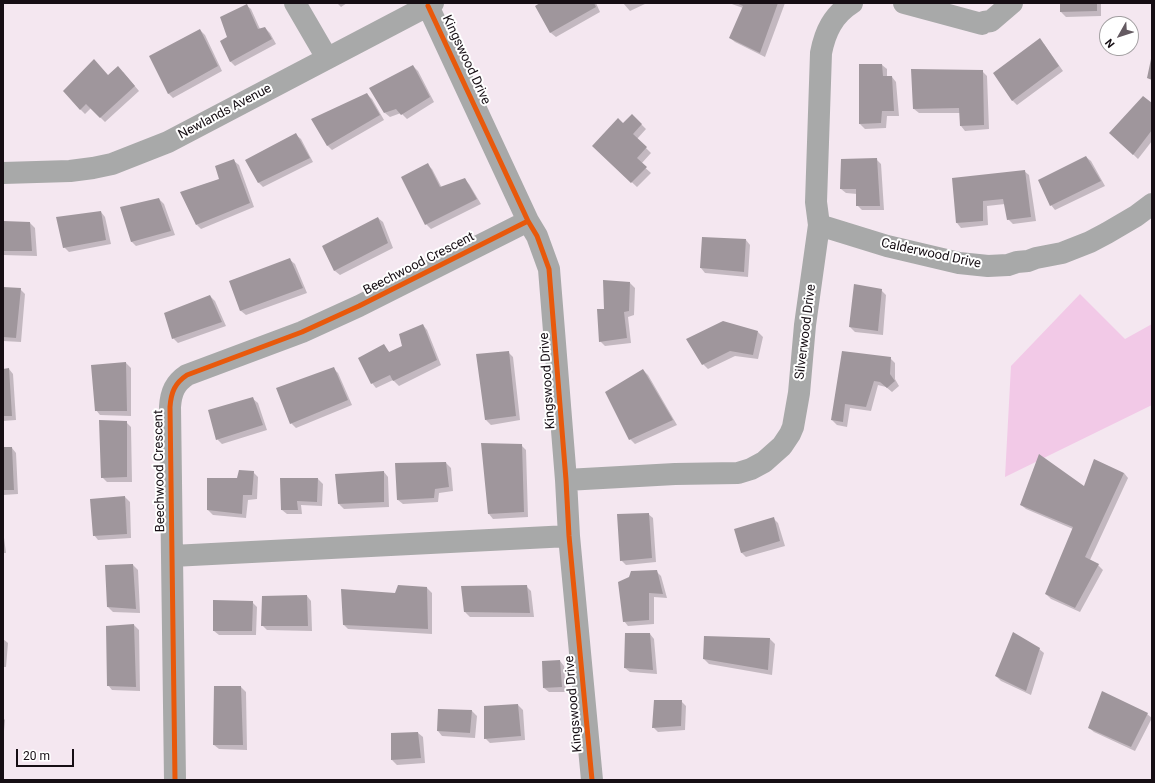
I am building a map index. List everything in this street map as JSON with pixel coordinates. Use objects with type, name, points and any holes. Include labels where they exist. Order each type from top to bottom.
[{"type":"street","points":[[295,3],[327,58]]},
{"type":"street","name":"Silverwood Drive","points":[[566,480],[675,474],[738,473],[751,469],[764,462],[782,446],[790,434],[793,427],[799,393],[805,325],[819,225],[816,202],[820,53],[830,24],[842,10],[852,3]]},
{"type":"street","points":[[904,3],[982,24],[984,22],[991,21],[1012,3]]},
{"type":"street","name":"Newlands Avenue","points":[[3,173],[70,171],[112,164],[168,142],[431,4]]},
{"type":"street","name":"Kingswood Drive","points":[[431,4],[528,221],[537,236],[549,269],[569,536],[592,780]]},
{"type":"street","name":"Calderwood Drive","points":[[819,225],[887,246],[959,263],[988,266],[1008,265],[1062,253],[1090,242],[1136,216],[1152,204]]},
{"type":"street","name":"Beechwood Crescent","points":[[175,780],[170,407],[173,390],[181,379],[187,375],[302,332],[359,306],[528,221]]},
{"type":"street","points":[[172,556],[569,536]]},
{"type":"shaded area","points":[[1080,294],[1125,339],[1152,324],[1152,405],[1005,477],[1011,366]]},
{"type":"building","points":[[540,3],[594,3],[596,7],[550,33],[535,6]]},
{"type":"building","points":[[736,3],[778,3],[760,53],[729,38],[743,6]]},
{"type":"building","points":[[1060,3],[1097,3],[1097,11],[1060,12]]},
{"type":"building","points":[[247,4],[258,29],[265,27],[272,39],[230,62],[220,41],[227,37],[220,17]]},
{"type":"building","points":[[200,29],[218,66],[168,94],[149,56]]},
{"type":"building","points":[[1040,38],[1059,66],[1012,101],[993,73]]},
{"type":"building","points":[[94,59],[108,75],[118,66],[135,86],[100,118],[86,104],[80,110],[63,91]]},
{"type":"building","points":[[1152,59],[1152,80],[1147,78]]},
{"type":"building","points":[[859,64],[882,64],[883,76],[892,76],[894,111],[882,111],[881,123],[859,124]]},
{"type":"building","points":[[413,65],[430,97],[401,115],[396,109],[384,113],[369,88]]},
{"type":"building","points":[[911,69],[983,70],[984,125],[960,126],[959,108],[913,109]]},
{"type":"building","points":[[367,93],[380,115],[327,146],[311,119]]},
{"type":"building","points":[[1143,96],[1152,103],[1152,130],[1133,155],[1109,133]]},
{"type":"building","points":[[632,114],[642,124],[633,134],[647,147],[637,158],[647,167],[631,183],[592,146],[618,118],[623,123]]},
{"type":"building","points":[[296,133],[310,158],[258,183],[245,160]]},
{"type":"building","points":[[1086,156],[1101,181],[1050,206],[1038,180]]},
{"type":"building","points":[[877,158],[880,206],[856,206],[856,189],[840,189],[841,159]]},
{"type":"building","points":[[234,159],[250,203],[196,225],[180,192],[219,179],[215,166]]},
{"type":"building","points":[[428,163],[440,187],[465,178],[477,199],[425,225],[401,177]]},
{"type":"building","points":[[1025,170],[1031,217],[1007,220],[1003,199],[983,201],[983,221],[956,223],[952,178]]},
{"type":"building","points":[[159,198],[171,231],[131,242],[120,207]]},
{"type":"building","points":[[101,211],[106,240],[63,248],[56,217]]},
{"type":"building","points":[[378,217],[388,243],[334,271],[322,246]]},
{"type":"building","points":[[3,221],[30,222],[32,251],[3,251]]},
{"type":"building","points":[[702,237],[746,239],[744,272],[700,268]]},
{"type":"building","points":[[290,258],[303,288],[240,311],[229,281]]},
{"type":"building","points":[[603,280],[630,282],[629,311],[624,312],[627,338],[599,342],[597,309],[604,309]]},
{"type":"building","points":[[854,284],[882,289],[878,331],[849,327]]},
{"type":"building","points":[[3,287],[21,288],[16,338],[3,337]]},
{"type":"building","points":[[210,295],[222,322],[172,339],[164,313]]},
{"type":"building","points":[[723,321],[758,331],[753,355],[730,351],[702,365],[686,339]]},
{"type":"building","points":[[423,324],[437,360],[393,381],[390,375],[371,384],[358,358],[384,344],[389,352],[402,346],[399,334]]},
{"type":"building","points":[[509,351],[516,416],[485,420],[476,354]]},
{"type":"building","points":[[842,351],[891,357],[890,374],[895,381],[887,388],[880,382],[874,381],[866,407],[845,404],[843,422],[831,420]]},
{"type":"building","points":[[126,362],[127,411],[95,411],[91,365]]},
{"type":"building","points":[[334,367],[348,400],[290,424],[276,388]]},
{"type":"building","points":[[9,368],[12,416],[3,416],[3,369]]},
{"type":"building","points":[[643,369],[673,420],[629,440],[605,392]]},
{"type":"building","points":[[253,397],[263,425],[216,440],[208,410]]},
{"type":"building","points":[[99,420],[127,421],[127,477],[101,478]]},
{"type":"building","points":[[481,443],[522,444],[524,512],[488,514]]},
{"type":"building","points":[[3,447],[12,447],[14,490],[3,490]]},
{"type":"building","points":[[1039,454],[1084,486],[1094,459],[1124,473],[1085,557],[1099,564],[1075,608],[1045,594],[1073,527],[1020,505]]},
{"type":"building","points":[[446,462],[449,487],[435,489],[434,498],[397,500],[395,463]]},
{"type":"building","points":[[239,470],[254,471],[252,495],[243,495],[242,514],[207,510],[207,478],[237,478]]},
{"type":"building","points":[[384,471],[384,502],[338,504],[335,474]]},
{"type":"building","points":[[280,478],[318,478],[317,502],[297,501],[298,510],[281,510]]},
{"type":"building","points":[[125,496],[127,534],[93,536],[90,499]]},
{"type":"building","points":[[649,513],[652,558],[620,561],[617,514]]},
{"type":"building","points":[[774,517],[780,541],[741,553],[734,529]]},
{"type":"building","points":[[133,564],[136,609],[107,607],[105,565]]},
{"type":"building","points":[[657,570],[663,594],[649,593],[649,620],[623,622],[618,582],[629,577],[631,571]]},
{"type":"building","points":[[398,585],[427,587],[428,629],[343,625],[341,589],[395,593]]},
{"type":"building","points":[[527,585],[530,613],[464,612],[461,586]]},
{"type":"building","points":[[307,595],[308,626],[261,626],[262,596]]},
{"type":"building","points":[[213,600],[253,601],[252,631],[213,631]]},
{"type":"building","points":[[134,624],[136,687],[107,686],[106,626]]},
{"type":"building","points":[[1013,632],[1040,648],[1026,691],[995,676]]},
{"type":"building","points":[[625,633],[650,633],[653,670],[624,668]]},
{"type":"building","points":[[704,636],[770,638],[768,670],[703,659]]},
{"type":"building","points":[[560,660],[562,687],[543,688],[542,661]]},
{"type":"building","points":[[214,686],[241,686],[243,745],[213,745]]},
{"type":"building","points":[[1102,691],[1148,713],[1131,747],[1088,728]]},
{"type":"building","points":[[654,700],[682,700],[681,726],[652,728]]},
{"type":"building","points":[[518,704],[521,736],[484,739],[484,706]]},
{"type":"building","points":[[438,709],[472,710],[470,733],[437,731]]},
{"type":"building","points":[[418,732],[421,758],[391,760],[391,733]]},
{"type":"cycle path","points":[[428,6],[528,221],[537,236],[549,269],[569,536],[592,780]]},
{"type":"cycle path","points":[[175,780],[170,407],[174,388],[179,381],[187,375],[302,332],[359,306],[528,221]]}]
